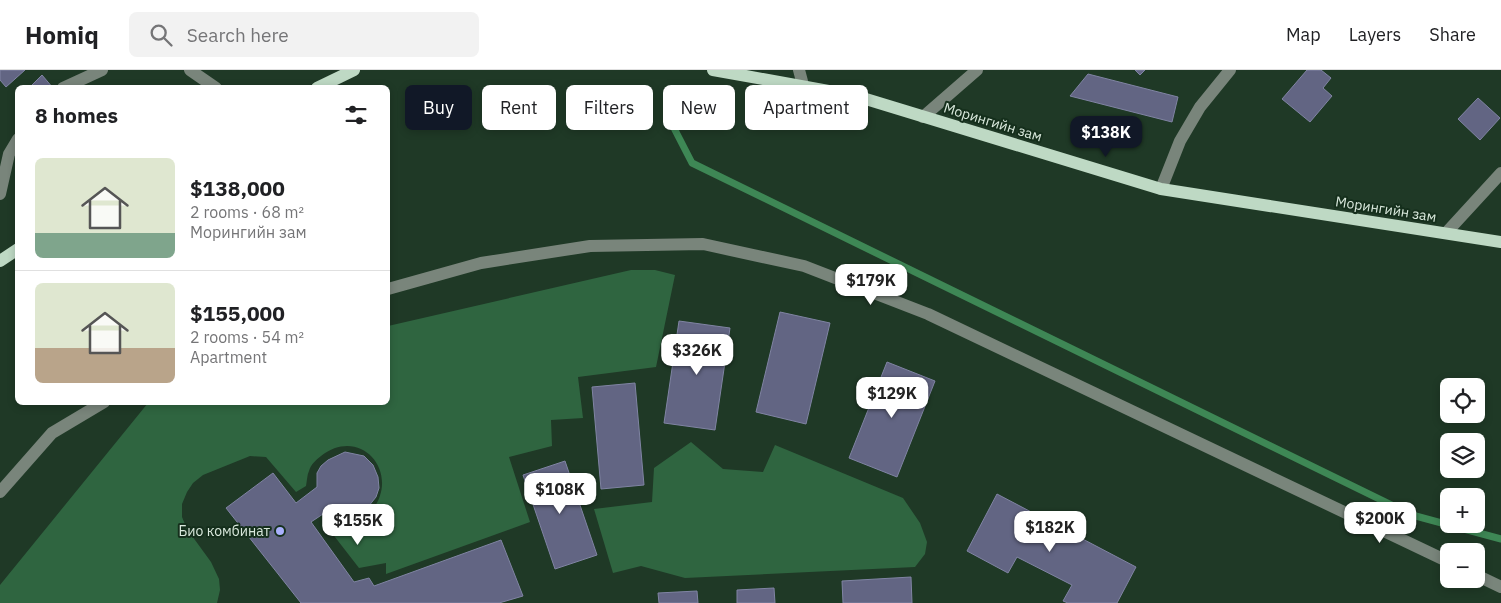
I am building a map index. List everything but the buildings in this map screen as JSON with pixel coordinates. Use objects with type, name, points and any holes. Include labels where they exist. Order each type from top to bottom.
[{"type":"main road","points":[[323,85],[354,70]]},
{"type":"main road","name":"Морингийн зам","points":[[713,70],[803,85]]},
{"type":"main road","name":"Морингийн зам","points":[[868,100],[1161,189],[1501,242]]},
{"type":"main road","points":[[0,261],[15,251]]},
{"type":"street","points":[[70,85],[102,70]]},
{"type":"street","points":[[190,70],[212,85]]},
{"type":"street","points":[[799,70],[803,85]]},
{"type":"street","points":[[923,117],[977,70]]},
{"type":"street","points":[[1161,189],[1180,141],[1200,107],[1230,70]]},
{"type":"street","points":[[0,194],[8,154],[15,144]]},
{"type":"street","points":[[1446,233],[1501,173]]},
{"type":"street","points":[[390,288],[481,263],[590,246],[703,244],[804,266],[928,314],[1440,558]]},
{"type":"street","points":[[0,492],[52,433],[99,405]]},
{"type":"street","points":[[1485,579],[1501,587]]},
{"type":"green space","points":[[631,270],[655,270],[675,275],[656,367],[578,377],[583,418],[551,420],[552,446],[509,457],[530,522],[386,574],[386,563],[359,568],[328,528],[338,522],[347,524],[362,520],[369,514],[379,499],[382,484],[380,471],[374,459],[363,450],[351,446],[336,448],[314,462],[308,473],[306,486],[296,492],[266,457],[250,456],[203,475],[193,483],[182,504],[182,517],[187,529],[211,562],[219,579],[220,590],[217,603],[0,603],[0,585],[146,405],[390,405],[390,326]]},
{"type":"green space","points":[[691,442],[723,469],[763,472],[775,445],[903,498],[920,523],[927,542],[925,554],[915,567],[685,578],[641,566],[613,573],[594,509],[652,502],[654,468]]},
{"type":"waterway","points":[[675,130],[692,163],[1412,515],[1501,539]]},
{"type":"place","name":"Био комбинат","points":[[280,531]]}]
